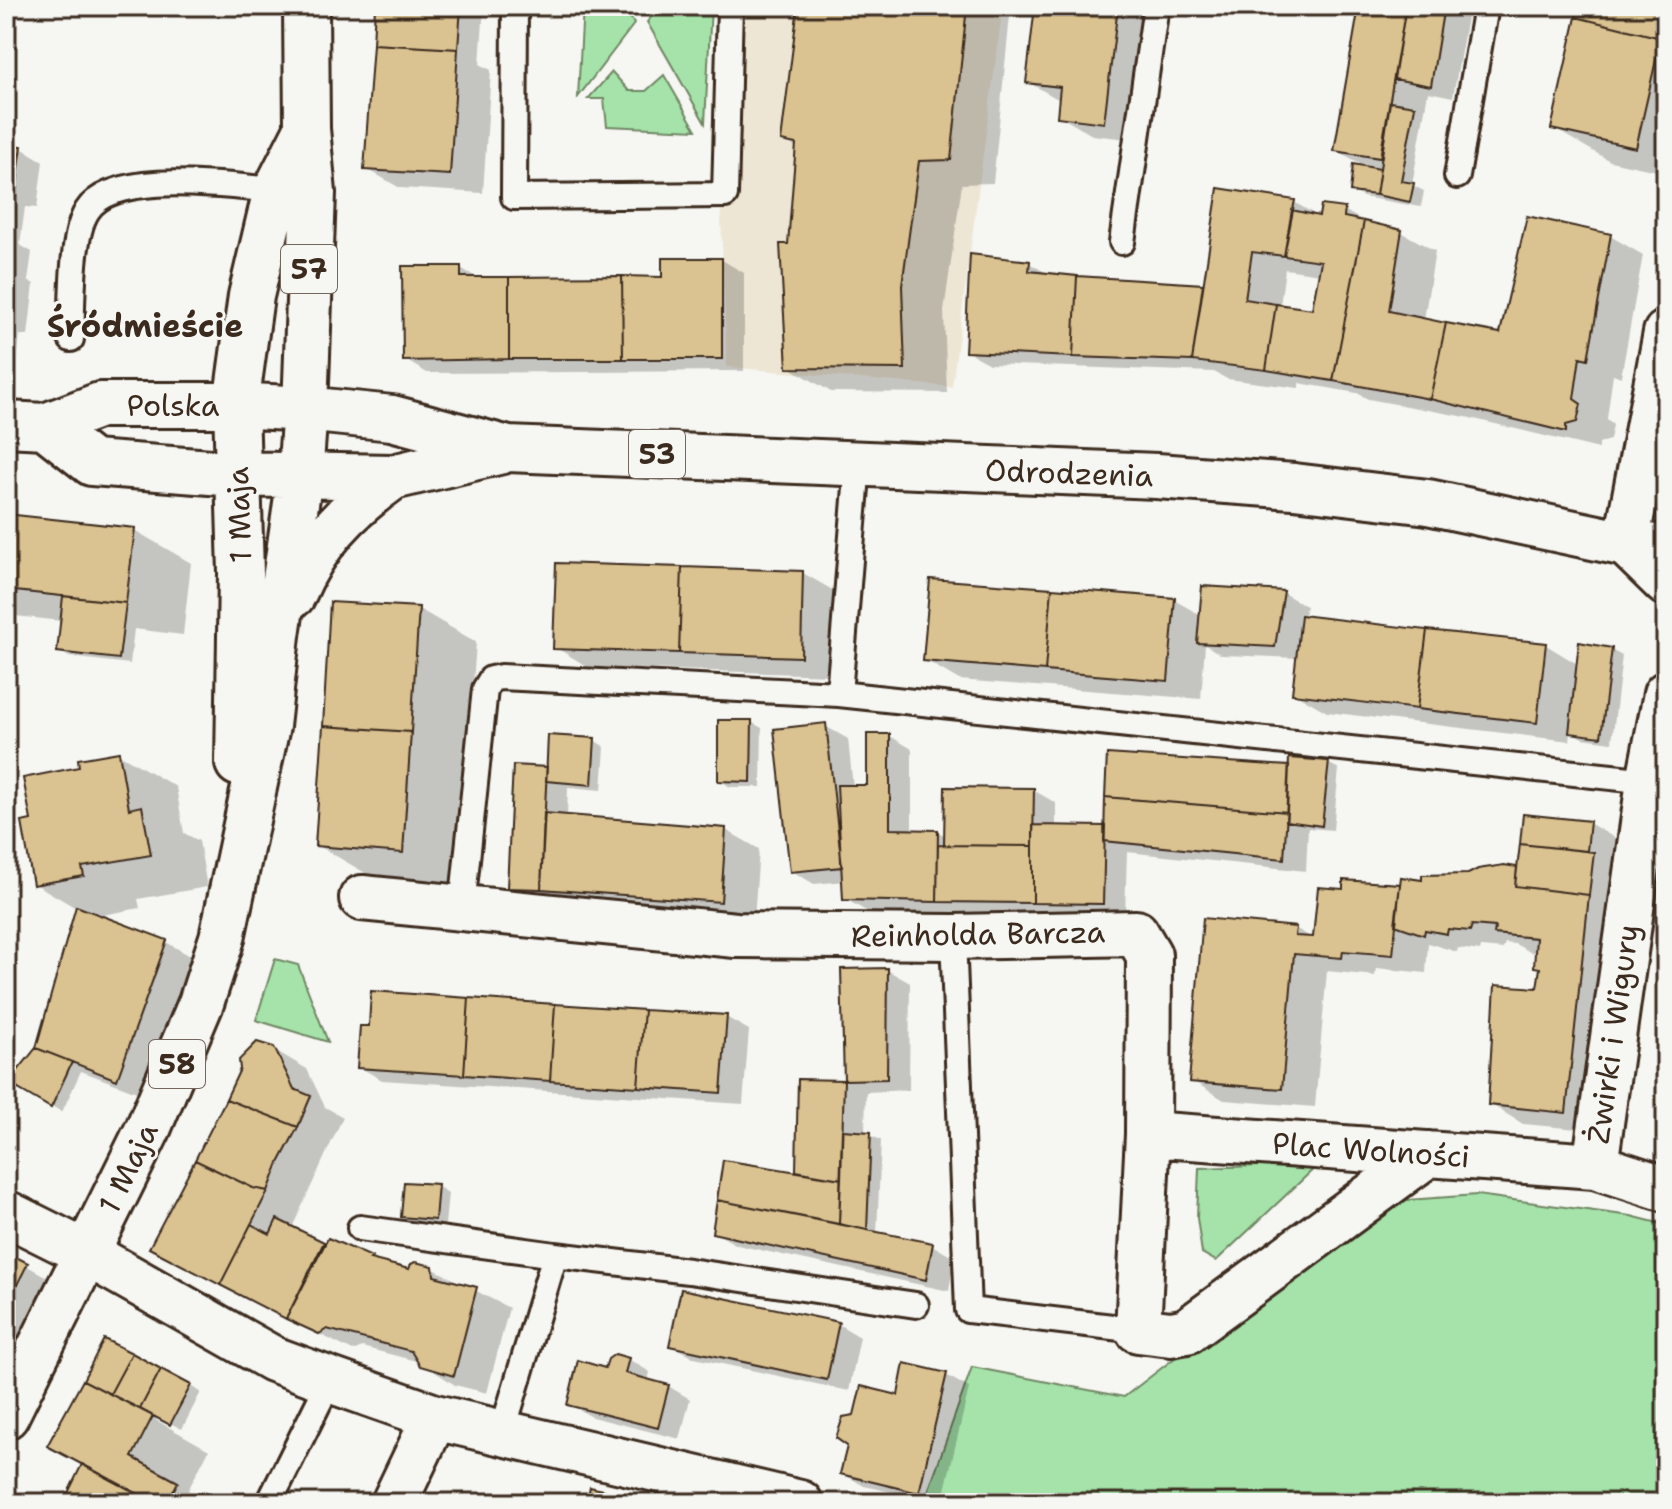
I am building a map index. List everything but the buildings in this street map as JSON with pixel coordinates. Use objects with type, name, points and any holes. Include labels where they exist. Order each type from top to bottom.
[{"type":"main road","name":"57","points":[[305,409],[313,193],[307,129],[306,6]]},
{"type":"main road","name":"57","points":[[236,405],[251,296],[276,190],[307,129]]},
{"type":"main road","points":[[1666,333],[1646,546],[1666,583]]},
{"type":"main road","name":"Polska","points":[[26,425],[100,405],[236,405],[305,409]]},
{"type":"main road","name":"1 Maja","points":[[236,405],[241,573],[237,864]]},
{"type":"main road","name":"Odrodzenia","points":[[305,409],[392,418],[508,449],[1157,476],[1294,486],[1428,502],[1646,546]]},
{"type":"main road","name":"1 Maja","points":[[6,1416],[142,1141],[191,1029],[222,938],[267,726],[300,476],[305,409]]},
{"type":"main road","name":"Polska","points":[[26,425],[92,463],[237,474]]},
{"type":"main road","name":"Odrodzenia","points":[[237,474],[393,477],[508,449]]},
{"type":"main road","name":"1 Maja","points":[[277,635],[302,573],[330,532],[358,502],[393,477]]},
{"type":"main road","name":"Żwirki i Wigury","points":[[1666,694],[1649,781],[1595,1166],[1666,1189]]},
{"type":"main road","name":"Reinholda Barcza","points":[[362,898],[736,935],[953,937],[1136,933],[1149,955],[1148,1134],[1138,1330]]},
{"type":"main road","name":"Plac Wolności","points":[[1148,1134],[1595,1166]]},
{"type":"main road","points":[[1138,1330],[1171,1334],[1187,1331],[1428,1154]]},
{"type":"main road","points":[[6,1213],[86,1253],[273,1359],[330,1380],[435,1417],[800,1503]]},
{"type":"main road","points":[[394,1503],[435,1417]]},
{"type":"lane","points":[[515,6],[514,197],[725,195],[730,6]]},
{"type":"lane","points":[[1122,242],[1156,6]]},
{"type":"lane","points":[[1457,176],[1486,6]]},
{"type":"lane","points":[[71,339],[76,246],[87,211],[109,191],[144,183],[276,190]]},
{"type":"lane","points":[[839,694],[858,463]]},
{"type":"lane","points":[[462,907],[485,689],[491,679],[501,677],[839,694],[1649,781]]},
{"type":"lane","points":[[953,937],[968,1310],[1138,1330]]},
{"type":"lane","points":[[360,1228],[689,1271],[916,1305]]},
{"type":"lane","points":[[502,1433],[555,1255]]},
{"type":"lane","points":[[269,1503],[330,1380]]},
{"type":"shaded area","points":[[720,6],[1003,6],[952,387],[727,367],[718,146]]},
{"type":"green space","points":[[583,6],[624,6],[634,24],[578,97]]},
{"type":"green space","points":[[660,6],[711,6],[705,123],[647,22]]},
{"type":"green space","points":[[612,72],[629,91],[646,91],[664,75],[696,130],[607,126],[604,99],[588,99]]},
{"type":"green space","points":[[275,959],[298,965],[328,1042],[256,1020]]},
{"type":"green space","points":[[1319,1164],[1216,1261],[1202,1253],[1197,1218],[1199,1168]]},
{"type":"green space","points":[[1477,1195],[1631,1216],[1666,1225],[1666,1503],[924,1503],[972,1367],[1124,1397],[1263,1290],[1407,1200]]},
{"type":"district","name":"Śródmieście","points":[[145,325]]}]
